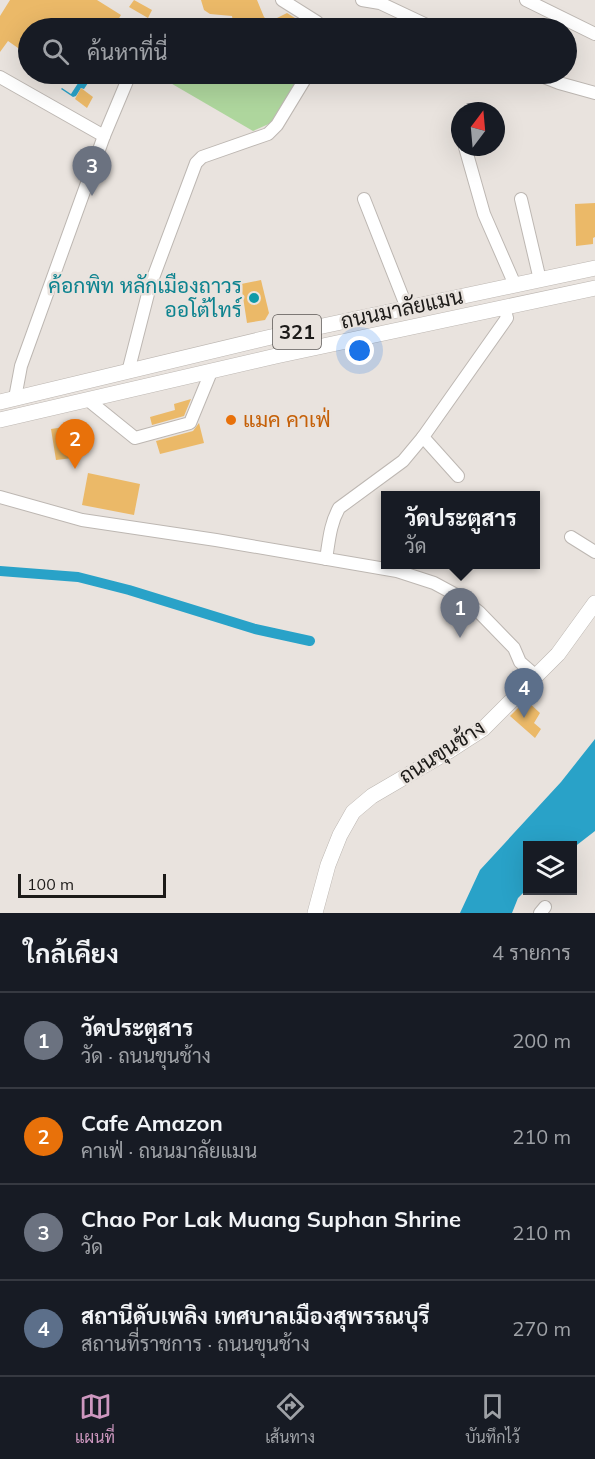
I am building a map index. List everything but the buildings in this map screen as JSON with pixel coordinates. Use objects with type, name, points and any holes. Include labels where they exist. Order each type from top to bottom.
[{"type":"main road","name":"ถนนมาลัยแมน","points":[[7,400],[271,337],[595,268]]},
{"type":"main road","name":"ถนนมาลัยแมน","points":[[0,420],[276,356],[595,288]]},
{"type":"main road","points":[[271,337],[276,356]]},
{"type":"main road","points":[[7,400],[18,416]]},
{"type":"main road","name":"ถนนขุนช้าง","points":[[315,913],[328,865],[340,835],[353,812],[372,796],[483,729],[558,654],[595,603]]},
{"type":"street","points":[[282,0],[311,18]]},
{"type":"street","points":[[362,0],[380,3],[412,18]]},
{"type":"street","points":[[526,0],[563,18]]},
{"type":"street","points":[[577,25],[595,34]]},
{"type":"street","points":[[0,76],[104,136]]},
{"type":"street","points":[[7,400],[104,136],[126,84]]},
{"type":"street","points":[[128,372],[150,286],[196,163],[202,157],[268,134],[277,125],[302,84]]},
{"type":"street","points":[[563,84],[595,93]]},
{"type":"street","points":[[468,156],[484,214],[515,285]]},
{"type":"street","points":[[364,199],[407,308]]},
{"type":"street","points":[[521,200],[540,279]]},
{"type":"street","points":[[327,559],[334,518],[339,508],[403,461],[423,438],[507,318],[504,307]]},
{"type":"street","points":[[88,400],[135,438],[190,423],[211,372]]},
{"type":"street","points":[[423,438],[458,476]]},
{"type":"street","points":[[0,497],[82,520],[381,568]]},
{"type":"street","points":[[572,537],[595,552]]},
{"type":"street","points":[[385,569],[419,577],[460,597],[514,648],[520,662],[536,676]]},
{"type":"green space","points":[[172,84],[296,84],[271,123],[253,131]]},
{"type":"water","points":[[78,84],[87,84],[73,97],[61,89],[71,94]]},
{"type":"water","points":[[595,739],[595,831],[577,845],[577,841],[523,841],[523,893],[518,898],[512,913],[460,913],[480,870],[561,782]]},
{"type":"waterway","points":[[0,571],[78,577],[129,590],[255,629],[310,641]]},
{"type":"place","name":"Chao Por Lak Muang Suphan Shrine","points":[[92,196]]},
{"type":"place","name":"ค้อกพิท หลักเมืองถาวร ออโต้ไทร์","points":[[254,298]]},
{"type":"place","name":"แมค คาเฟ่","points":[[231,420]]},
{"type":"place","name":"Cafe Amazon","points":[[75,469]]},
{"type":"place","name":"วัดประตูสาร","points":[[460,638]]},
{"type":"place","name":"สถานีดับเพลิง เทศบาลเมืองสุพรรณบุรี","points":[[524,718]]}]
